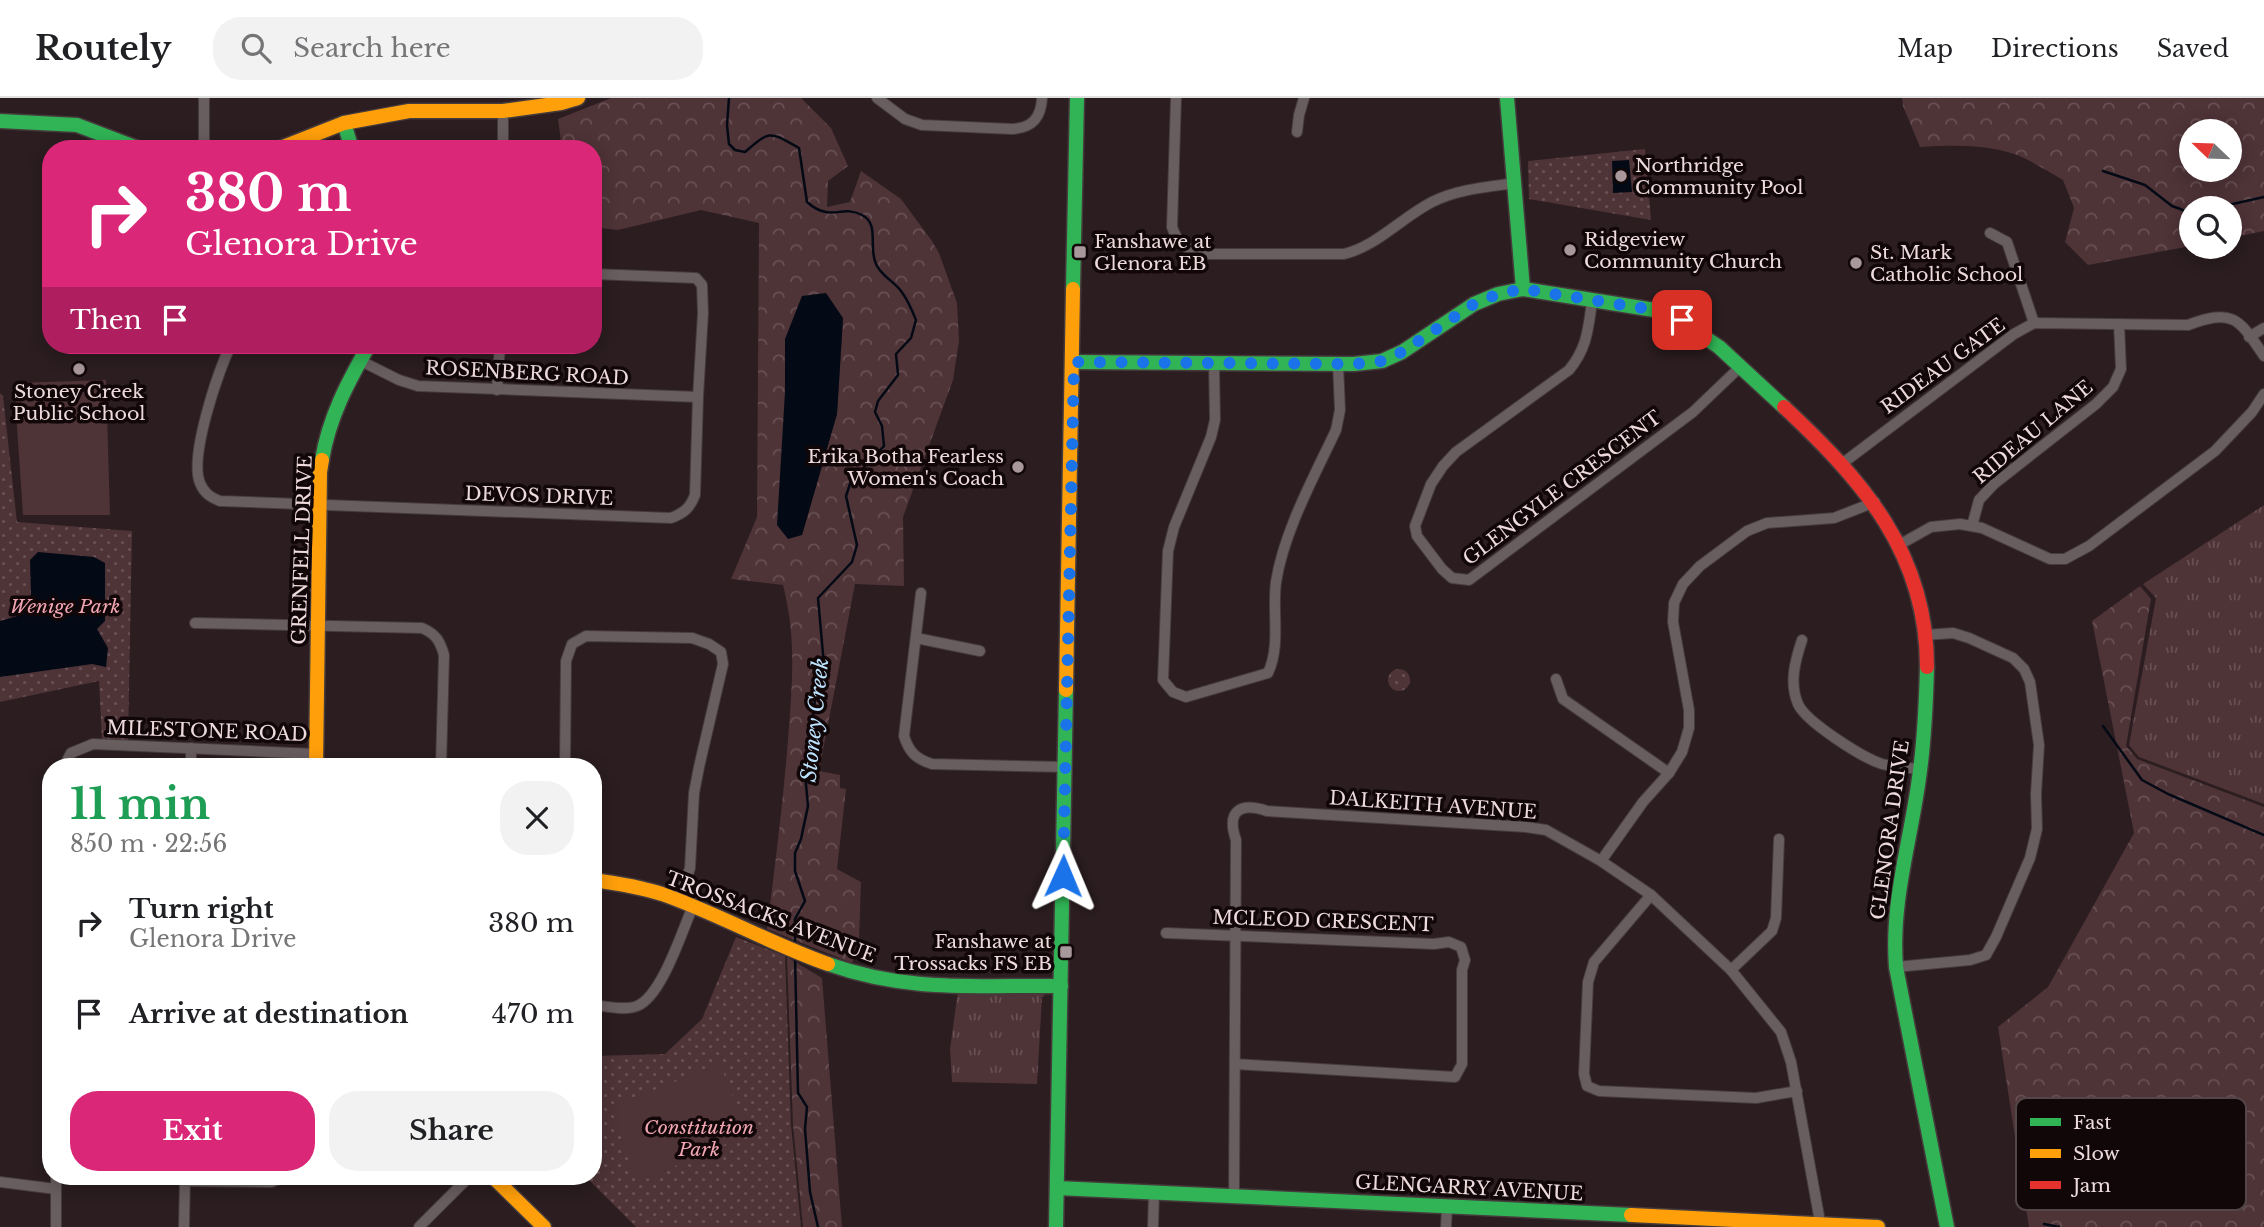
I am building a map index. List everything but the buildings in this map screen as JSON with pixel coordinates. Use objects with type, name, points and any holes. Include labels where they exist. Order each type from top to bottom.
[{"type":"street","points":[[204,98],[204,140]]},
{"type":"street","points":[[301,140],[344,123],[409,111],[503,111],[578,98]]},
{"type":"street","points":[[877,98],[905,119],[922,125],[1012,129],[1032,123],[1041,111],[1042,98]]},
{"type":"street","points":[[1056,1227],[1077,98]]},
{"type":"street","points":[[1176,98],[1172,227],[1176,239],[1187,250],[1202,254],[1344,254],[1359,250],[1430,203],[1450,194],[1516,183]]},
{"type":"street","points":[[1297,132],[1298,115],[1304,98]]},
{"type":"street","points":[[1507,98],[1523,289]]},
{"type":"street","points":[[503,111],[503,140]]},
{"type":"street","points":[[0,121],[77,125],[116,140]]},
{"type":"street","points":[[344,123],[349,140]]},
{"type":"street","points":[[1990,233],[2007,242],[2034,323]]},
{"type":"street","name":"DEVOS DRIVE","points":[[227,354],[212,392],[198,464],[199,482],[209,496],[220,501],[671,518],[683,513],[692,504],[695,495],[703,293],[699,280],[602,274]]},
{"type":"street","name":"GLENORA DRIVE","points":[[1074,362],[1338,364],[1382,361],[1402,352],[1474,304],[1498,294],[1523,289],[1667,312],[1695,328],[1843,463],[1875,502],[1899,545],[1909,565],[1923,614],[1927,661],[1918,793],[1894,930],[1896,967],[1947,1227]]},
{"type":"street","name":"GLENGYLE CRESCENT","points":[[1592,302],[1588,333],[1581,355],[1569,370],[1456,452],[1432,484],[1415,526],[1417,536],[1452,578],[1469,580],[1693,412],[1740,367]]},
{"type":"street","name":"RIDEAU GATE","points":[[1843,463],[2014,334],[2034,323],[2188,325],[2209,317],[2231,318],[2245,329],[2264,356]]},
{"type":"street","name":"RIDEAU LANE","points":[[1972,526],[1979,500],[1994,484],[2096,404],[2113,387],[2121,369],[2119,324]]},
{"type":"street","points":[[2249,337],[2264,328]]},
{"type":"street","name":"GRENFELL DRIVE","points":[[316,758],[320,472],[330,423],[340,397],[364,354]]},
{"type":"street","points":[[497,390],[499,354]]},
{"type":"street","name":"ROSENBERG ROAD","points":[[361,360],[399,380],[418,386],[698,397]]},
{"type":"street","points":[[1214,362],[1215,420],[1211,437],[1174,527],[1168,551],[1163,680],[1173,692],[1186,696],[1268,673],[1273,661],[1276,583],[1285,544],[1336,430],[1340,410],[1338,364]]},
{"type":"street","points":[[1899,545],[1931,527],[1960,524],[1982,528],[2050,559],[2066,559],[2089,546],[2216,451],[2252,412],[2264,394]]},
{"type":"street","points":[[1601,861],[1682,752],[1689,728],[1689,710],[1674,622],[1674,603],[1683,584],[1700,566],[1748,531],[1767,523],[1834,518],[1875,502]]},
{"type":"street","points":[[921,593],[904,736],[908,749],[919,760],[932,764],[1066,766]]},
{"type":"street","points":[[195,622],[422,628],[432,633],[440,641],[444,655],[441,758]]},
{"type":"street","points":[[1896,967],[1970,960],[1986,955],[2030,858],[2038,829],[2036,794],[2039,745],[2030,682],[2024,669],[2014,658],[1969,638],[1953,634],[1925,635]]},
{"type":"street","points":[[565,758],[566,661],[572,644],[586,636],[692,638],[721,652],[723,664],[694,793],[686,903],[656,988],[646,1001],[635,1007],[602,1005]]},
{"type":"street","points":[[916,638],[980,651]]},
{"type":"street","points":[[1802,640],[1794,665],[1794,678],[1798,704],[1812,722],[1881,764],[1920,769]]},
{"type":"street","points":[[1556,679],[1563,699],[1669,773]]},
{"type":"street","name":"MILESTONE ROAD","points":[[68,758],[71,753],[93,744],[191,748],[295,758]]},
{"type":"street","points":[[191,748],[191,758]]},
{"type":"street","name":"DALKEITH AVENUE","points":[[1234,1196],[1236,840],[1231,825],[1234,815],[1243,807],[1254,807],[1267,811],[1546,830],[1601,861],[1651,895],[1731,970],[1781,1032],[1797,1091],[1821,1226]]},
{"type":"street","points":[[1731,970],[1772,931],[1776,918],[1779,839]]},
{"type":"street","name":"TROSSACKS AVENUE","points":[[602,881],[637,887],[686,903],[853,973],[886,981],[951,985],[1061,986]]},
{"type":"street","points":[[1651,895],[1594,962],[1587,995],[1584,1074],[1587,1086],[1599,1091],[1721,1098],[1756,1098],[1797,1091]]},
{"type":"street","name":"MCLEOD CRESCENT","points":[[1166,933],[1434,944],[1449,942],[1461,947],[1465,960],[1462,970],[1462,1064],[1455,1077],[1235,1064]]},
{"type":"street","points":[[0,1182],[56,1189]]},
{"type":"street","points":[[56,1185],[56,1227]]},
{"type":"street","points":[[184,1227],[185,1185]]},
{"type":"street","points":[[419,1227],[461,1185]]},
{"type":"street","points":[[501,1185],[544,1227]]},
{"type":"street","name":"GLENGARRY AVENUE","points":[[1057,1188],[1715,1223],[1878,1227]]},
{"type":"street","points":[[1153,1192],[1153,1227]]},
{"type":"street","points":[[1446,1227],[1447,1207]]},
{"type":"green space","points":[[611,98],[801,98],[831,128],[848,166],[828,181],[827,207],[850,202],[861,171],[901,199],[939,253],[957,303],[959,341],[953,380],[903,517],[904,586],[855,584],[819,771],[840,775],[840,788],[846,789],[837,869],[861,882],[859,941],[852,963],[767,929],[788,740],[792,643],[783,585],[731,579],[757,517],[759,223],[701,210],[618,230],[602,228],[602,140],[561,140],[558,119]],"holes":[[[843,318],[837,414],[802,535],[785,392],[785,339]]]},
{"type":"green space","points":[[1902,98],[2264,98],[2264,231],[2242,236],[2242,196],[2179,196],[2179,248],[2088,265],[2065,242],[2074,208],[2063,180],[2024,158],[1999,150],[1960,146],[1920,147]]},
{"type":"green space","points":[[1645,149],[1651,220],[1529,199],[1528,161]]},
{"type":"green space","points":[[106,380],[110,515],[23,515],[14,383]]},
{"type":"green space","name":"Wenige Park","points":[[0,393],[3,396],[17,522],[132,531],[128,741],[102,740],[99,681],[0,702]]},
{"type":"green space","points":[[2264,505],[2264,804],[2139,757],[2129,745],[2156,598],[2143,584]]},
{"type":"green space","points":[[2140,586],[2151,599],[2126,746],[2137,759],[2264,807],[2264,1227],[2029,1227],[2026,1210],[2246,1210],[2246,1098],[2016,1098],[2016,1143],[1998,1027],[2048,987],[2134,833],[2092,621]]},
{"type":"green space","points":[[1399,669],[1407,672],[1410,680],[1407,688],[1399,691],[1391,688],[1388,680],[1391,672]]},
{"type":"green space","name":"Constitution Park","points":[[736,937],[785,956],[791,1125],[801,1227],[636,1227],[594,1185],[602,1185],[602,1056],[665,1054],[702,1019]]},
{"type":"green space","points":[[787,957],[822,978],[842,1227],[803,1227],[793,1125]]},
{"type":"green space","points":[[958,991],[1040,991],[1045,996],[1042,997],[1037,1084],[952,1082],[950,1049]]},
{"type":"green space","points":[[720,1064],[748,1134],[637,1183],[611,1107]]},
{"type":"shaded area","name":"Northridge Community Pool","points":[[1629,160],[1632,192],[1613,193],[1612,161]]},
{"type":"shaded area","points":[[826,293],[843,318],[837,414],[802,535],[788,539],[777,525],[785,392],[785,339],[802,296]]},
{"type":"shaded area","points":[[38,552],[94,557],[105,563],[105,621],[97,629],[108,648],[106,667],[92,664],[0,677],[0,621],[21,615],[31,595],[30,560]]},
{"type":"waterway","name":"Stoney Creek","points":[[729,98],[729,144],[735,150],[745,152],[760,139],[771,135],[799,148],[807,202],[823,211],[855,212],[867,219],[871,224],[876,264],[898,287],[916,320],[911,338],[896,354],[898,375],[878,401],[875,412],[882,426],[884,446],[851,481],[846,496],[857,545],[852,562],[818,598],[824,665],[815,700],[805,774],[808,806],[795,853],[795,871],[805,901],[795,919],[795,945]]},
{"type":"waterway","points":[[2103,171],[2145,185],[2179,209]]},
{"type":"waterway","points":[[2242,202],[2264,197]]},
{"type":"waterway","points":[[2103,726],[2142,780],[2264,835]]},
{"type":"waterway","name":"Stoney Creek","points":[[795,955],[798,1093],[807,1107],[805,1129],[810,1192],[818,1227]]},
{"type":"waterway","points":[[2044,1224],[2059,1227]]},
{"type":"traffic: fast","points":[[1073,289],[1077,98]]},
{"type":"traffic: fast","points":[[1507,98],[1523,289]]},
{"type":"traffic: fast","points":[[0,121],[77,125],[116,140]]},
{"type":"traffic: fast","points":[[344,123],[349,140]]},
{"type":"traffic: fast","points":[[1074,362],[1354,364],[1382,361],[1402,352],[1474,304],[1498,294],[1523,289],[1667,312],[1719,347],[1784,407]]},
{"type":"traffic: fast","points":[[322,460],[334,414],[364,354]]},
{"type":"traffic: fast","points":[[1927,667],[1922,756],[1898,898],[1895,944],[1896,967],[1947,1227]]},
{"type":"traffic: fast","points":[[1056,1227],[1066,690]]},
{"type":"traffic: fast","points":[[828,964],[887,980],[944,986],[1061,986]]},
{"type":"traffic: fast","points":[[1057,1188],[1631,1215]]},
{"type":"traffic: slow","points":[[301,140],[344,123],[409,111],[503,111],[578,98]]},
{"type":"traffic: slow","points":[[1066,690],[1073,289]]},
{"type":"traffic: slow","points":[[316,758],[322,460]]},
{"type":"traffic: slow","points":[[602,881],[662,894],[828,964]]},
{"type":"traffic: slow","points":[[501,1185],[544,1227]]},
{"type":"traffic: slow","points":[[1631,1215],[1878,1227]]},
{"type":"traffic: jam","points":[[1784,407],[1840,463],[1864,492],[1903,554],[1916,589],[1924,626],[1927,667]]},
{"type":"place","name":"Northridge Community Pool","points":[[1621,176]]},
{"type":"place","name":"Ridgeview Community Church","points":[[1570,250]]},
{"type":"place","name":"Fanshawe at Glenora EB","points":[[1080,252]]},
{"type":"place","name":"St. Mark Catholic School","points":[[1856,263]]},
{"type":"place","name":"Stoney Creek Public School","points":[[79,369]]},
{"type":"place","name":"Erika Botha Fearless Women's Coach","points":[[1018,467]]},
{"type":"place","name":"Fanshawe at Trossacks FS EB","points":[[1066,952]]},
{"type":"route","points":[[1063,876],[1074,362],[1354,364],[1382,361],[1402,352],[1474,304],[1498,294],[1523,289],[1667,312],[1682,320]]}]
